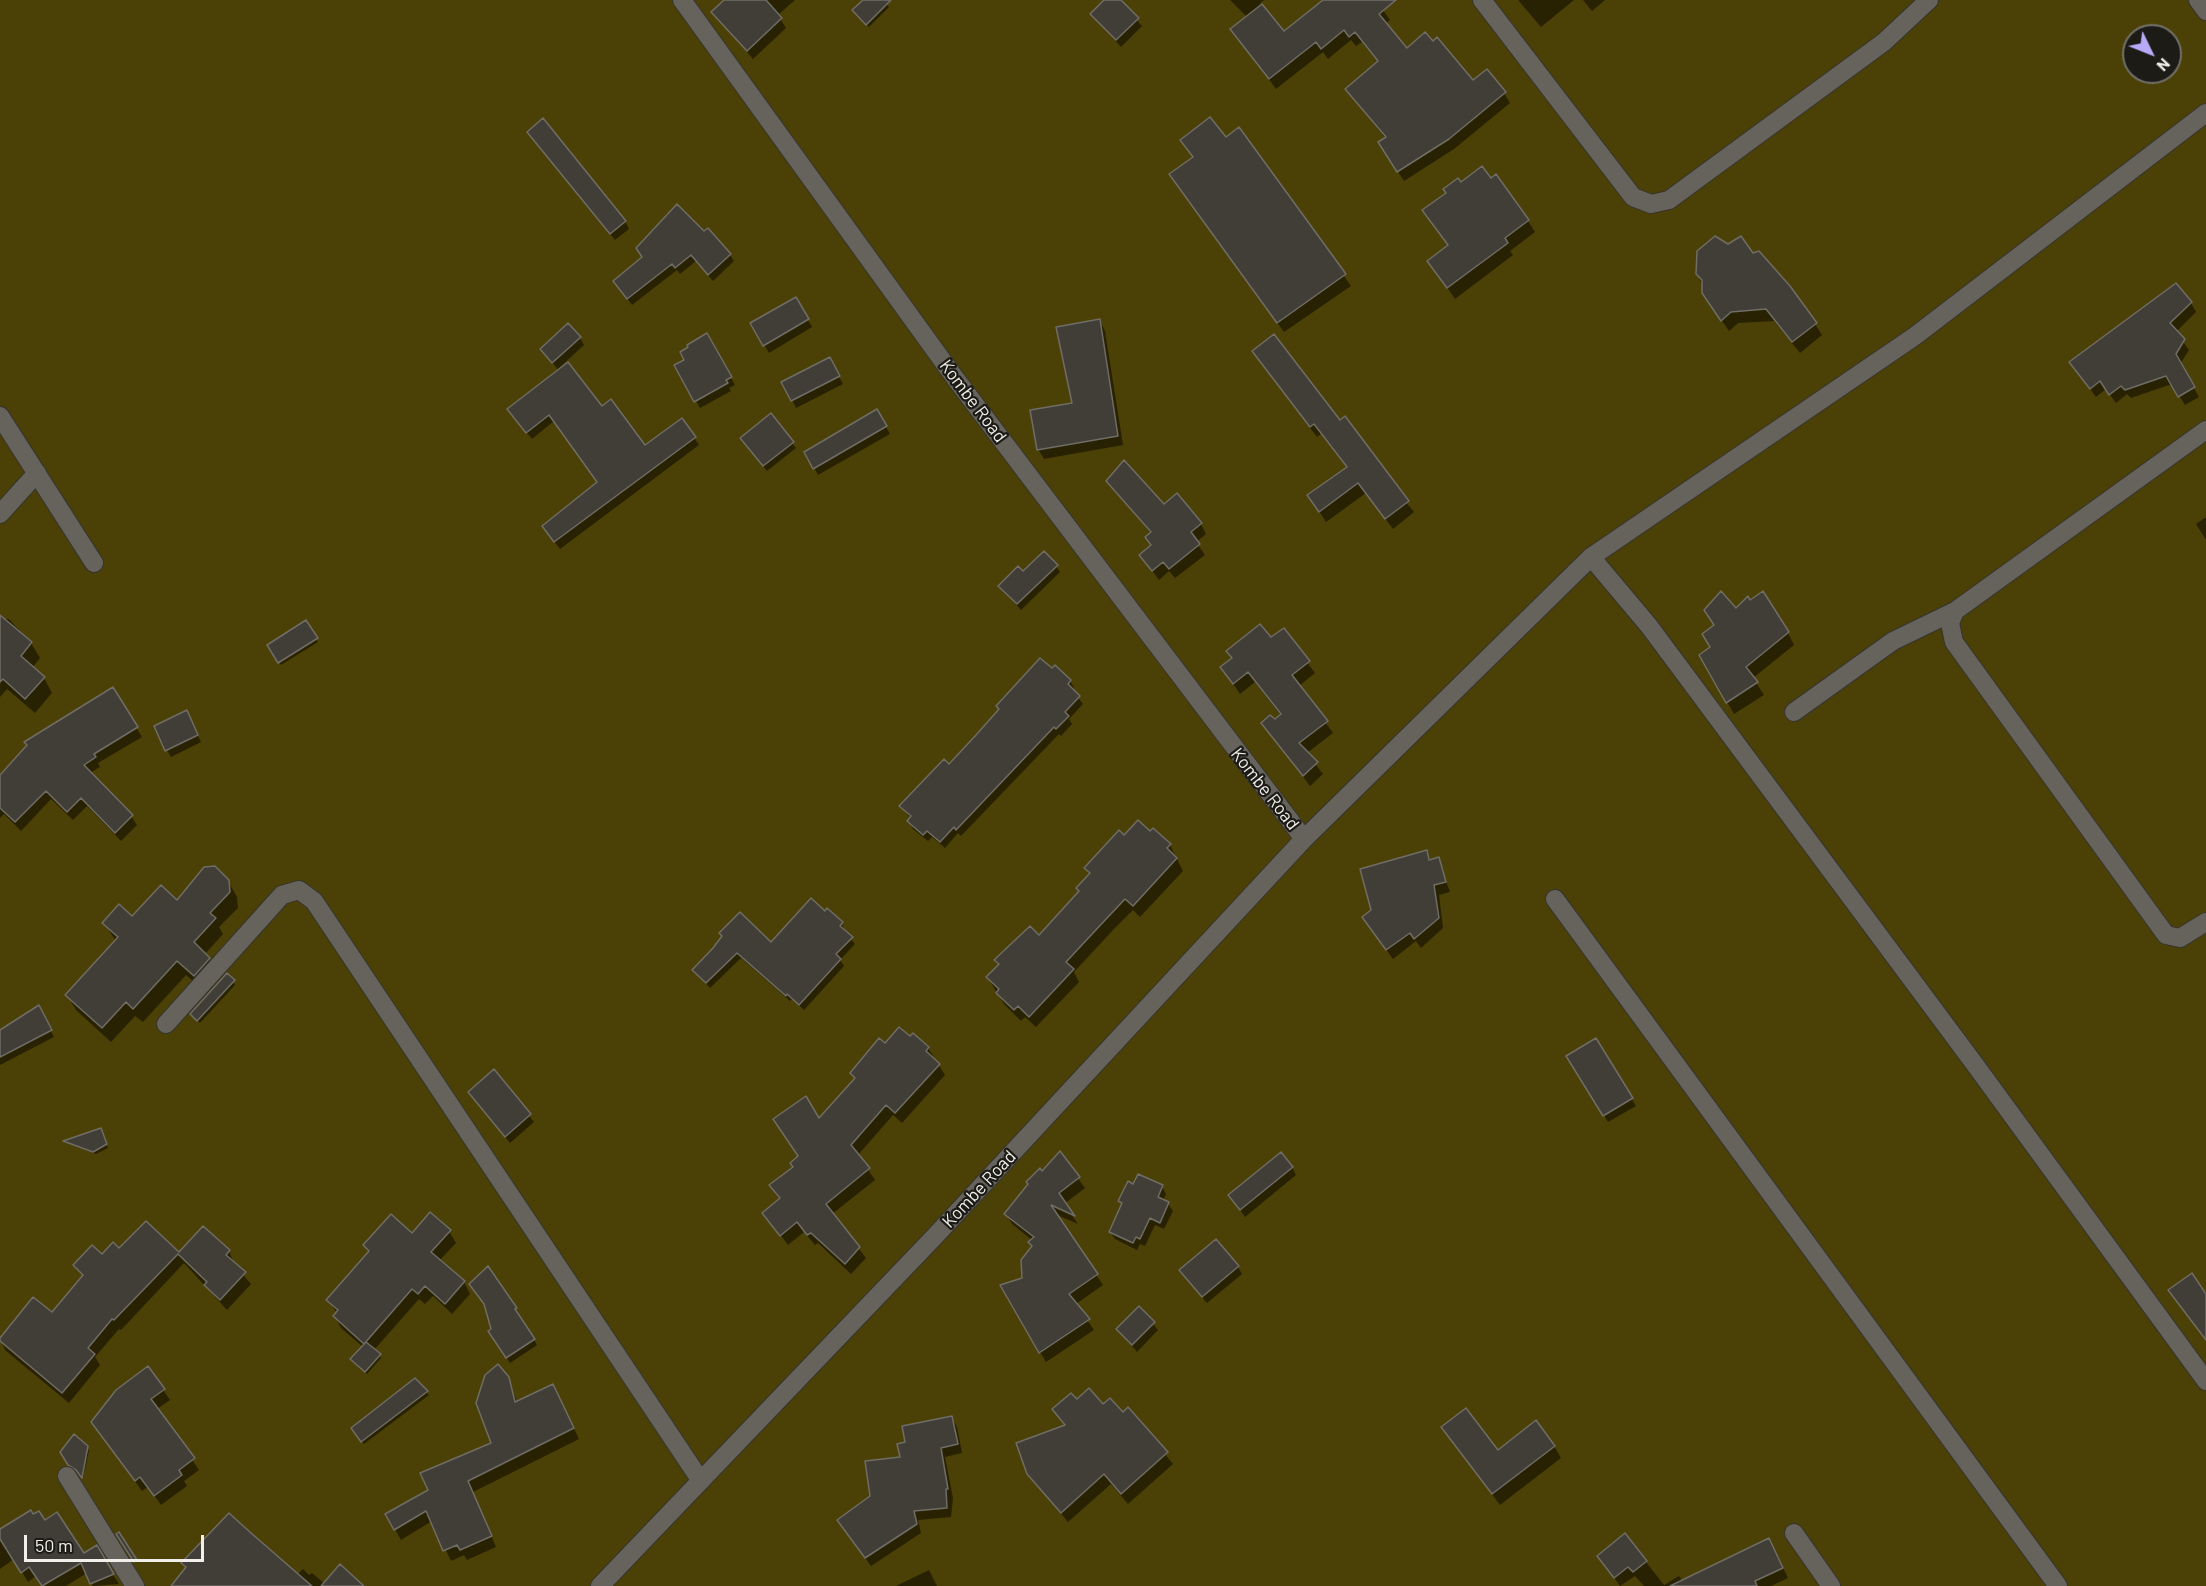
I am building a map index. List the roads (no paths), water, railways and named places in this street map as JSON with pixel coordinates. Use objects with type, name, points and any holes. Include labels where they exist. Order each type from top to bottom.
[{"type":"street","name":"Kombe Road","points":[[600,1586],[937,1234],[1304,839],[955,378],[682,0]]},
{"type":"street","points":[[1482,0],[1633,197],[1651,204],[1669,200],[1884,42],[1929,0]]},
{"type":"street","points":[[2198,0],[2206,11]]},
{"type":"street","points":[[1304,839],[1591,557],[1915,336],[2206,113]]},
{"type":"street","points":[[0,416],[94,563]]},
{"type":"street","points":[[1794,712],[1893,641],[1955,610],[2206,430]]},
{"type":"street","points":[[0,514],[37,473]]},
{"type":"street","points":[[1591,557],[1661,643],[1983,1075],[2206,1381]]},
{"type":"street","points":[[1955,610],[1950,623],[1954,642],[2166,935],[2180,938],[2206,922]]},
{"type":"street","points":[[166,1024],[282,895],[299,890],[315,901],[701,1481]]},
{"type":"street","points":[[1555,899],[2058,1586]]},
{"type":"street","points":[[67,1476],[135,1586]]},
{"type":"street","points":[[1794,1533],[1831,1586]]}]
